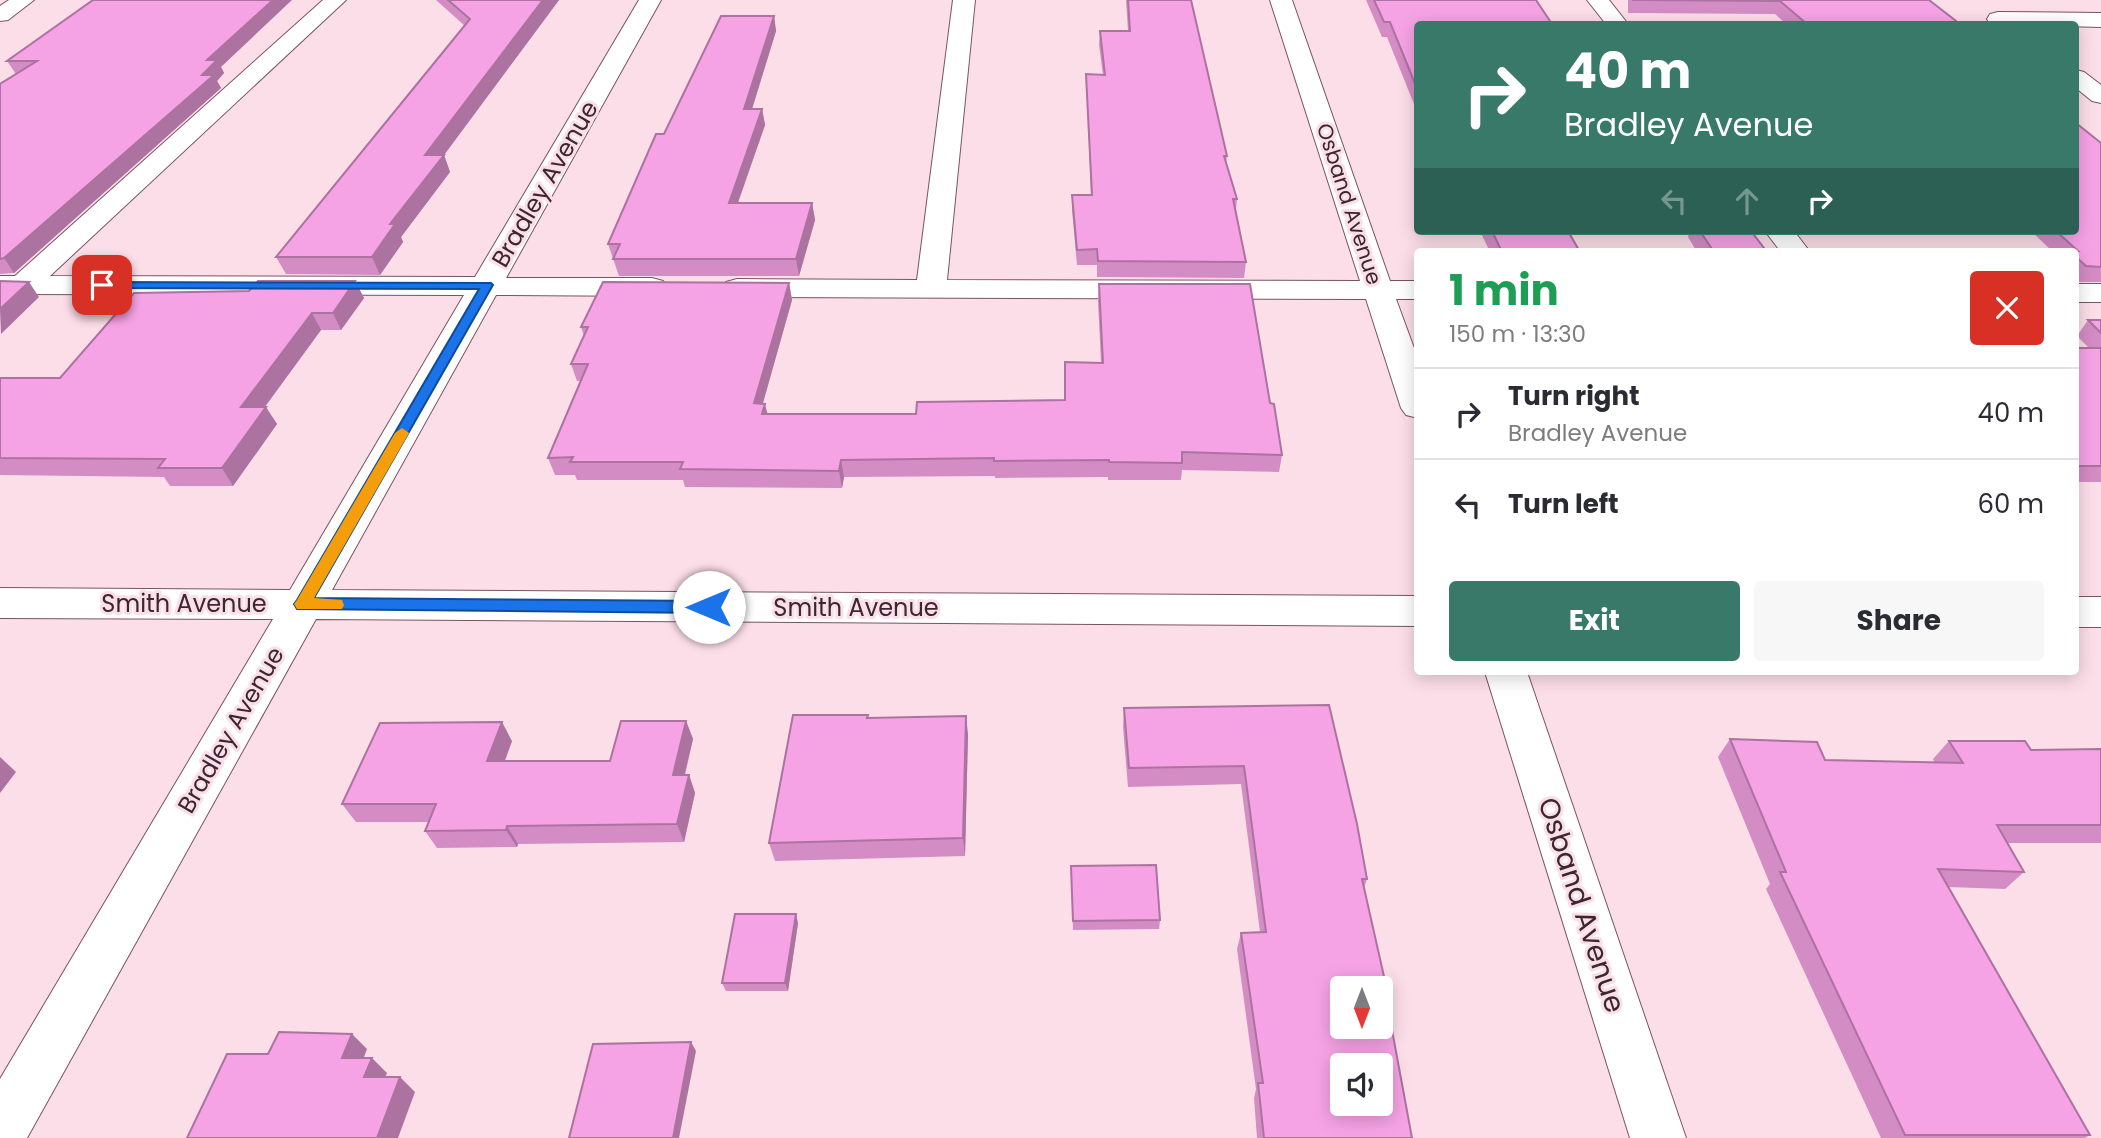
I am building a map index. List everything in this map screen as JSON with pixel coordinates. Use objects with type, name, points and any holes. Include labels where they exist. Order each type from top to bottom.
[{"type":"street","points":[[0,15],[23,0]]},
{"type":"street","points":[[12,285],[335,0]]},
{"type":"street","name":"Bradley Avenue","points":[[0,1132],[650,0]]},
{"type":"street","points":[[931,290],[964,0]]},
{"type":"street","name":"Osband Avenue","points":[[1281,0],[1414,396]]},
{"type":"street","points":[[1598,0],[1615,21]]},
{"type":"street","points":[[1994,17],[2101,20]]},
{"type":"street","points":[[2079,79],[2101,96]]},
{"type":"street","points":[[12,285],[1414,290]]},
{"type":"street","points":[[2079,293],[2101,293]]},
{"type":"street","name":"Smith Avenue","points":[[0,604],[1414,611]]},
{"type":"street","points":[[2079,612],[2101,612]]},
{"type":"street","name":"Osband Avenue","points":[[1507,675],[1658,1138]]},
{"type":"building","points":[[93,0],[273,0],[207,60],[217,60],[202,75],[214,75],[0,259],[0,84],[37,61],[7,61]]},
{"type":"building","points":[[448,0],[543,0],[425,155],[444,155],[390,224],[395,224],[372,257],[276,257],[470,19]]},
{"type":"building","points":[[1128,0],[1191,0],[1227,156],[1224,156],[1237,199],[1233,199],[1246,262],[1098,261],[1097,249],[1077,250],[1072,195],[1092,195],[1086,74],[1105,75],[1100,31],[1130,31]]},
{"type":"building","points":[[1374,0],[1536,0],[1550,21],[1414,21],[1414,81],[1390,22],[1384,22]]},
{"type":"building","points":[[1632,0],[1929,0],[1956,21],[1803,21],[1780,1]]},
{"type":"building","points":[[721,16],[774,16],[744,109],[762,109],[729,203],[812,203],[796,259],[613,259],[620,244],[608,244],[656,134],[664,134]]},
{"type":"building","points":[[2079,125],[2101,143],[2101,267],[2086,266],[2079,260],[2079,248],[2075,248],[2060,235],[2079,235]]},
{"type":"building","points":[[1494,235],[1570,235],[1578,248],[1500,248]]},
{"type":"building","points":[[1703,235],[1754,235],[1764,248],[1711,248]]},
{"type":"building","points":[[0,281],[29,282],[0,309]]},
{"type":"building","points":[[258,281],[355,281],[333,313],[312,313],[241,407],[266,407],[222,468],[158,468],[165,459],[0,458],[0,378],[60,378],[134,293],[249,291]]},
{"type":"building","points":[[603,282],[789,283],[754,403],[765,404],[762,414],[916,414],[917,402],[1065,400],[1065,362],[1103,363],[1099,284],[1250,284],[1270,403],[1274,404],[1282,455],[1182,452],[1182,463],[1109,460],[994,461],[994,458],[841,460],[839,471],[680,469],[683,462],[570,462],[573,457],[548,458],[588,364],[571,364],[588,327],[581,327]]},
{"type":"building","points":[[2088,320],[2101,320],[2101,333]]},
{"type":"building","points":[[2079,348],[2101,348],[2101,466],[2079,466]]},
{"type":"building","points":[[1329,705],[1357,824],[1367,879],[1362,879],[1384,976],[1330,976],[1330,1040],[1393,1040],[1393,1035],[1412,1138],[1264,1138],[1258,1083],[1263,1083],[1241,933],[1266,932],[1244,766],[1129,768],[1124,708]]},
{"type":"building","points":[[793,715],[868,715],[867,718],[966,716],[963,838],[769,843]]},
{"type":"building","points":[[621,721],[686,721],[673,775],[689,775],[677,824],[507,826],[506,830],[425,831],[436,804],[342,804],[380,723],[502,722],[487,761],[610,761]]},
{"type":"building","points":[[1730,739],[1817,742],[1825,760],[1963,763],[1949,741],[2025,741],[2031,750],[2101,749],[2101,825],[1997,825],[2024,872],[1938,869],[2090,1135],[1905,1135],[1780,872],[1786,872]]},
{"type":"building","points":[[1156,865],[1160,920],[1073,921],[1071,866]]},
{"type":"building","points":[[735,914],[796,914],[785,983],[722,983]]},
{"type":"building","points":[[279,1032],[352,1034],[342,1058],[372,1058],[364,1077],[400,1077],[377,1138],[187,1138],[227,1054],[268,1054]]},
{"type":"building","points":[[691,1042],[673,1138],[569,1138],[593,1044]]},
{"type":"slow traffic","points":[[336,605],[303,604],[402,433]]},
{"type":"route","points":[[102,285],[487,285],[303,604],[709,607]]}]
